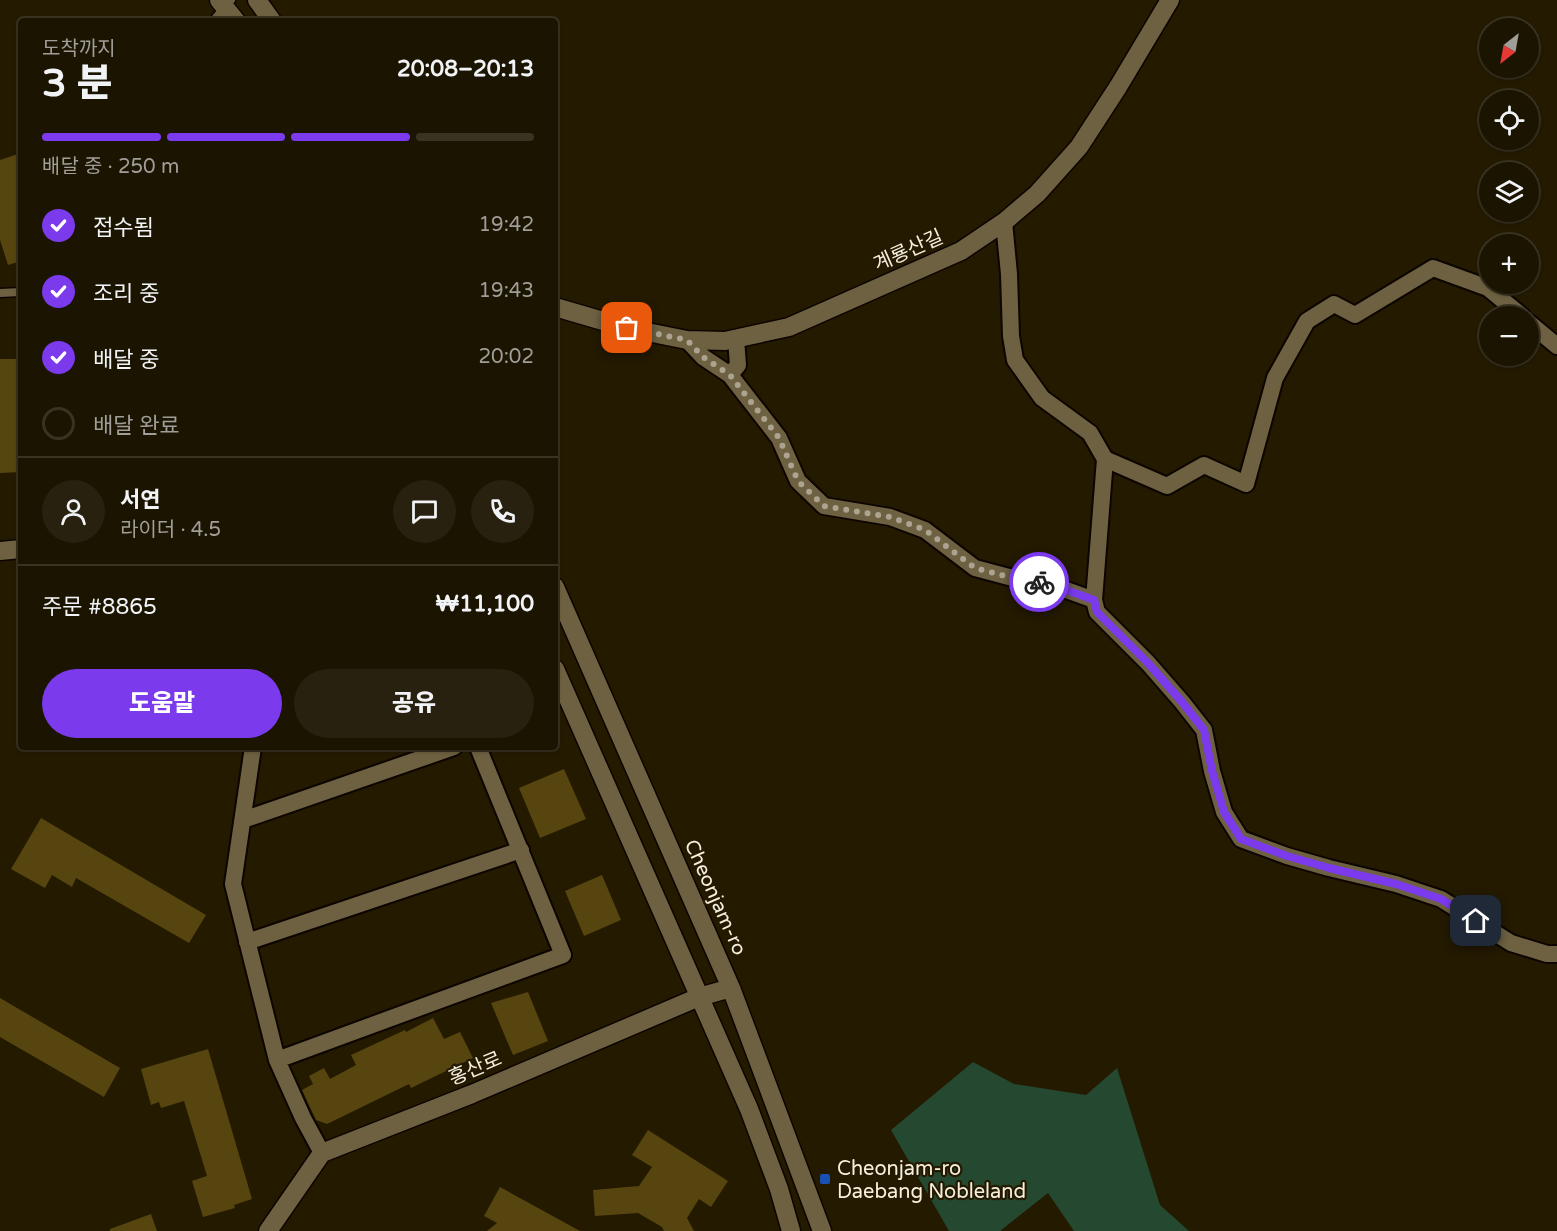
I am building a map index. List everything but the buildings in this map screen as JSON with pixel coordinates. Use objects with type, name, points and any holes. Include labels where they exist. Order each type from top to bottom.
[{"type":"street","points":[[257,0],[270,18]]},
{"type":"street","name":"계룡산길","points":[[558,308],[627,328],[687,340],[725,341],[789,327],[961,251],[1004,222],[1037,194],[1079,147],[1170,0]]},
{"type":"street","points":[[225,2],[234,18]]},
{"type":"street","points":[[1004,222],[1009,274],[1011,336],[1015,360],[1042,399],[1090,433],[1105,459],[1094,600],[1097,612],[1148,663],[1204,730],[1212,771],[1224,812],[1241,839],[1287,856],[1396,884],[1441,899],[1511,943],[1547,954],[1557,954]]},
{"type":"street","points":[[1105,459],[1167,486],[1204,465],[1246,484],[1275,378],[1307,321],[1334,304],[1355,315],[1433,268],[1488,288],[1510,306]]},
{"type":"street","points":[[1539,331],[1557,345]]},
{"type":"street","points":[[730,375],[738,365],[736,339]]},
{"type":"street","points":[[687,340],[703,357],[730,375],[779,438],[798,481],[824,506],[890,517],[925,530],[975,568],[1009,577],[1047,583],[1094,600]]},
{"type":"street","points":[[0,551],[18,549]]},
{"type":"street","name":"Cheonjam-ro","points":[[558,594],[732,988],[822,1231]]},
{"type":"street","points":[[558,676],[749,1109],[779,1189],[791,1231]]},
{"type":"street","points":[[253,750],[233,884],[277,1060],[303,1118],[322,1153],[268,1231]]},
{"type":"street","points":[[243,820],[445,750]]},
{"type":"street","points":[[277,1060],[563,955],[479,750]]},
{"type":"street","points":[[247,942],[521,850]]},
{"type":"street","name":"홍산로","points":[[322,1153],[472,1095],[699,997],[732,988]]},
{"type":"lane","points":[[215,18],[225,2]]},
{"type":"lane","points":[[0,293],[18,292]]},
{"type":"green space","points":[[973,1062],[1014,1084],[1086,1095],[1117,1068],[1160,1205],[1189,1231],[1074,1231],[1048,1193],[1000,1231],[949,1231],[891,1130]]},
{"type":"way so far","points":[[627,328],[687,340],[703,357],[730,375],[779,438],[798,481],[824,506],[890,517],[925,530],[975,568],[1039,582]]},
{"type":"place","name":"Cheonjam-ro Daebang Nobleland","points":[[825,1179]]},
{"type":"route","points":[[1039,582],[1094,600],[1097,612],[1148,663],[1182,702],[1204,730],[1212,771],[1224,812],[1241,839],[1287,856],[1396,884],[1441,899],[1476,921]]}]
